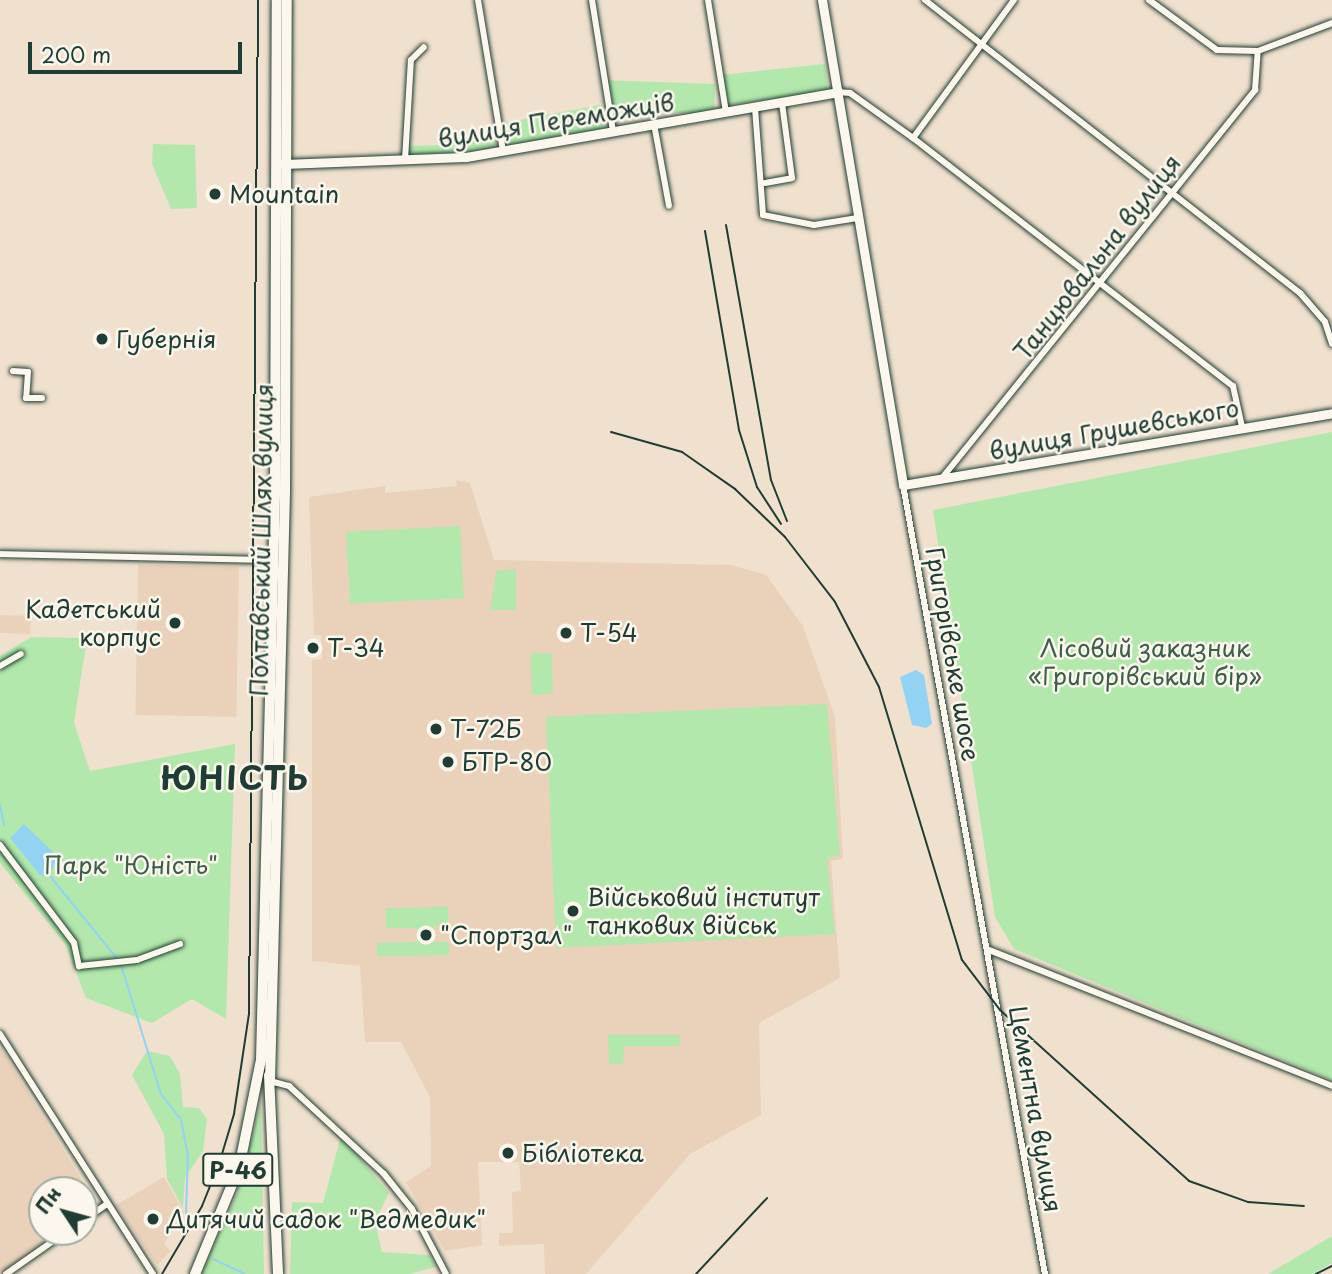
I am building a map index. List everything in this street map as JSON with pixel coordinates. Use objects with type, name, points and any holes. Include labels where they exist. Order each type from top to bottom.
[{"type":"main road","name":"Полтавський Шлях вулиця","points":[[277,0],[282,164]]},
{"type":"main road","name":"Полтавський Шлях вулиця","points":[[278,1274],[270,1081],[282,164],[287,0]]},
{"type":"main road","name":"Полтавський Шлях вулиця","points":[[270,1081],[262,1028],[278,560]]},
{"type":"main road","name":"Р-46","points":[[195,1274],[239,1168],[262,1028]]},
{"type":"street","points":[[478,0],[503,151]]},
{"type":"street","points":[[592,0],[613,131]]},
{"type":"street","points":[[708,0],[726,112]]},
{"type":"street","name":"Григорівське шосе","points":[[822,0],[903,485],[989,950]]},
{"type":"street","points":[[925,0],[1170,196],[1300,293],[1325,321],[1332,344]]},
{"type":"street","points":[[913,138],[1014,0]]},
{"type":"street","points":[[1149,0],[1217,50],[1258,51],[1332,23]]},
{"type":"street","points":[[405,160],[411,60],[424,47]]},
{"type":"street","name":"Танцювальна вулиця","points":[[942,478],[1255,90],[1258,51]]},
{"type":"street","name":"вулиця Переможців","points":[[282,164],[405,160],[503,151],[838,92]]},
{"type":"street","points":[[838,92],[850,93],[913,138],[1233,386],[1242,427]]},
{"type":"street","points":[[765,183],[792,178],[782,103]]},
{"type":"street","points":[[755,108],[765,183],[765,217],[814,225],[858,218]]},
{"type":"street","points":[[654,124],[669,206]]},
{"type":"street","points":[[13,371],[28,372],[26,398],[42,398]]},
{"type":"street","name":"вулиця Грушевського","points":[[903,485],[1332,413]]},
{"type":"street","points":[[0,554],[278,560]]},
{"type":"street","points":[[0,666],[21,654]]},
{"type":"street","points":[[0,845],[74,943],[79,966],[125,963],[180,944]]},
{"type":"street","points":[[989,950],[1332,1086]]},
{"type":"street","name":"Цементна вулиця","points":[[989,950],[1045,1274]]},
{"type":"street","points":[[0,1034],[153,1274]]},
{"type":"street","points":[[270,1081],[289,1086],[384,1174],[412,1209],[446,1274]]},
{"type":"street","points":[[98,1210],[107,1204]]},
{"type":"street","points":[[6,1274],[46,1246]]},
{"type":"shaded area","name":"Військовий інститут танкових військ","points":[[456,480],[470,483],[494,560],[731,565],[766,575],[803,626],[835,717],[843,859],[831,861],[840,978],[759,1023],[761,1115],[690,1154],[586,1274],[545,1274],[544,1244],[499,1246],[499,1233],[513,1233],[512,1192],[521,1191],[519,1162],[478,1162],[482,1245],[445,1251],[406,1182],[431,1166],[430,1097],[401,1042],[365,1042],[360,966],[312,961],[312,660],[322,659],[321,635],[314,635],[309,497],[385,486],[385,493],[457,486]]},
{"type":"shaded area","points":[[138,565],[239,567],[236,717],[135,715]]},
{"type":"shaded area","points":[[0,615],[31,616],[30,634],[0,633]]},
{"type":"shaded area","points":[[0,1047],[79,1176],[28,1176],[28,1246],[39,1246],[0,1274]]},
{"type":"shaded area","name":"Дитячий садок \"Ведмедик\"","points":[[164,1177],[184,1212],[164,1244],[171,1251],[157,1265],[116,1205]]},
{"type":"green space","points":[[825,64],[828,94],[723,105],[720,75]]},
{"type":"green space","points":[[607,80],[715,84],[714,114],[606,110]]},
{"type":"green space","points":[[600,105],[606,133],[511,149],[502,143],[498,124]]},
{"type":"green space","points":[[486,134],[496,142],[492,153],[405,160],[406,146],[447,145]]},
{"type":"green space","points":[[153,144],[195,145],[197,208],[171,209],[152,164]]},
{"type":"green space","name":"Лісовий заказник «Григорівський бір»","points":[[1332,432],[1332,1080],[1014,949],[995,917],[933,510]]},
{"type":"green space","points":[[460,526],[464,598],[350,604],[346,532]]},
{"type":"green space","points":[[516,569],[516,610],[490,610],[496,571]]},
{"type":"green space","name":"Парк \"Юність\"","points":[[31,637],[87,638],[74,723],[90,771],[235,744],[226,1019],[192,999],[152,1023],[86,998],[65,944],[0,863],[0,656]]},
{"type":"green space","points":[[531,653],[552,653],[553,694],[532,694]]},
{"type":"green space","points":[[827,704],[840,856],[827,858],[835,934],[556,948],[546,717]]},
{"type":"green space","name":"\"Спортзал\"","points":[[448,907],[448,925],[434,926],[434,942],[449,942],[449,955],[377,956],[377,943],[417,942],[417,928],[386,928],[386,908]]},
{"type":"green space","points":[[608,1035],[680,1035],[680,1046],[624,1046],[623,1064],[609,1064]]},
{"type":"green space","points":[[147,1051],[170,1056],[180,1074],[183,1107],[199,1108],[207,1119],[203,1151],[185,1178],[183,1208],[167,1179],[164,1134],[132,1075]]},
{"type":"green space","points":[[261,1102],[264,1274],[201,1274],[238,1191]]},
{"type":"green space","points":[[341,1136],[389,1193],[375,1221],[382,1252],[429,1255],[436,1267],[409,1274],[290,1274],[292,1202],[323,1203]]},
{"type":"green space","points":[[1332,1236],[1332,1263],[1313,1274],[1268,1274]]},
{"type":"water","points":[[916,670],[924,675],[932,724],[926,728],[912,725],[900,677]]},
{"type":"water","points":[[24,824],[58,857],[49,876],[40,875],[10,838]]},
{"type":"waterway","points":[[0,805],[4,826]]},
{"type":"waterway","points":[[50,876],[118,960]]},
{"type":"waterway","points":[[121,965],[161,1094],[181,1120],[188,1155],[186,1213]]},
{"type":"waterway","points":[[213,1259],[245,1274]]},
{"type":"tram line","points":[[162,1274],[202,1206],[219,1164],[234,1114],[249,1014],[258,0]]},
{"type":"railway","points":[[726,225],[771,480],[787,521]]},
{"type":"railway","points":[[705,231],[739,430],[757,487],[781,524]]},
{"type":"railway","points":[[611,432],[682,452],[735,489],[785,537],[835,602],[879,687],[962,960],[1000,1010],[1189,1181],[1248,1202],[1304,1206]]},
{"type":"railway","points":[[696,1274],[767,1198]]},
{"type":"railway","points":[[1316,1274],[1332,1266]]},
{"type":"place","name":"Mountain","points":[[215,194]]},
{"type":"place","name":"Губернія","points":[[102,339]]},
{"type":"place","name":"Кадетський корпус","points":[[175,623]]},
{"type":"place","name":"Т-54","points":[[566,633]]},
{"type":"place","name":"T-34","points":[[313,648]]},
{"type":"place","name":"Т-72Б","points":[[436,729]]},
{"type":"place","name":"БТР-80","points":[[448,762]]},
{"type":"place","name":"Військовий інститут танкових військ","points":[[573,911]]},
{"type":"place","name":"\"Спортзал\"","points":[[426,935]]},
{"type":"place","name":"Бібліотека","points":[[508,1153]]},
{"type":"place","name":"Дитячий садок \"Ведмедик\"","points":[[153,1219]]},
{"type":"district","name":"ЮНІСТЬ","points":[[235,777]]}]
